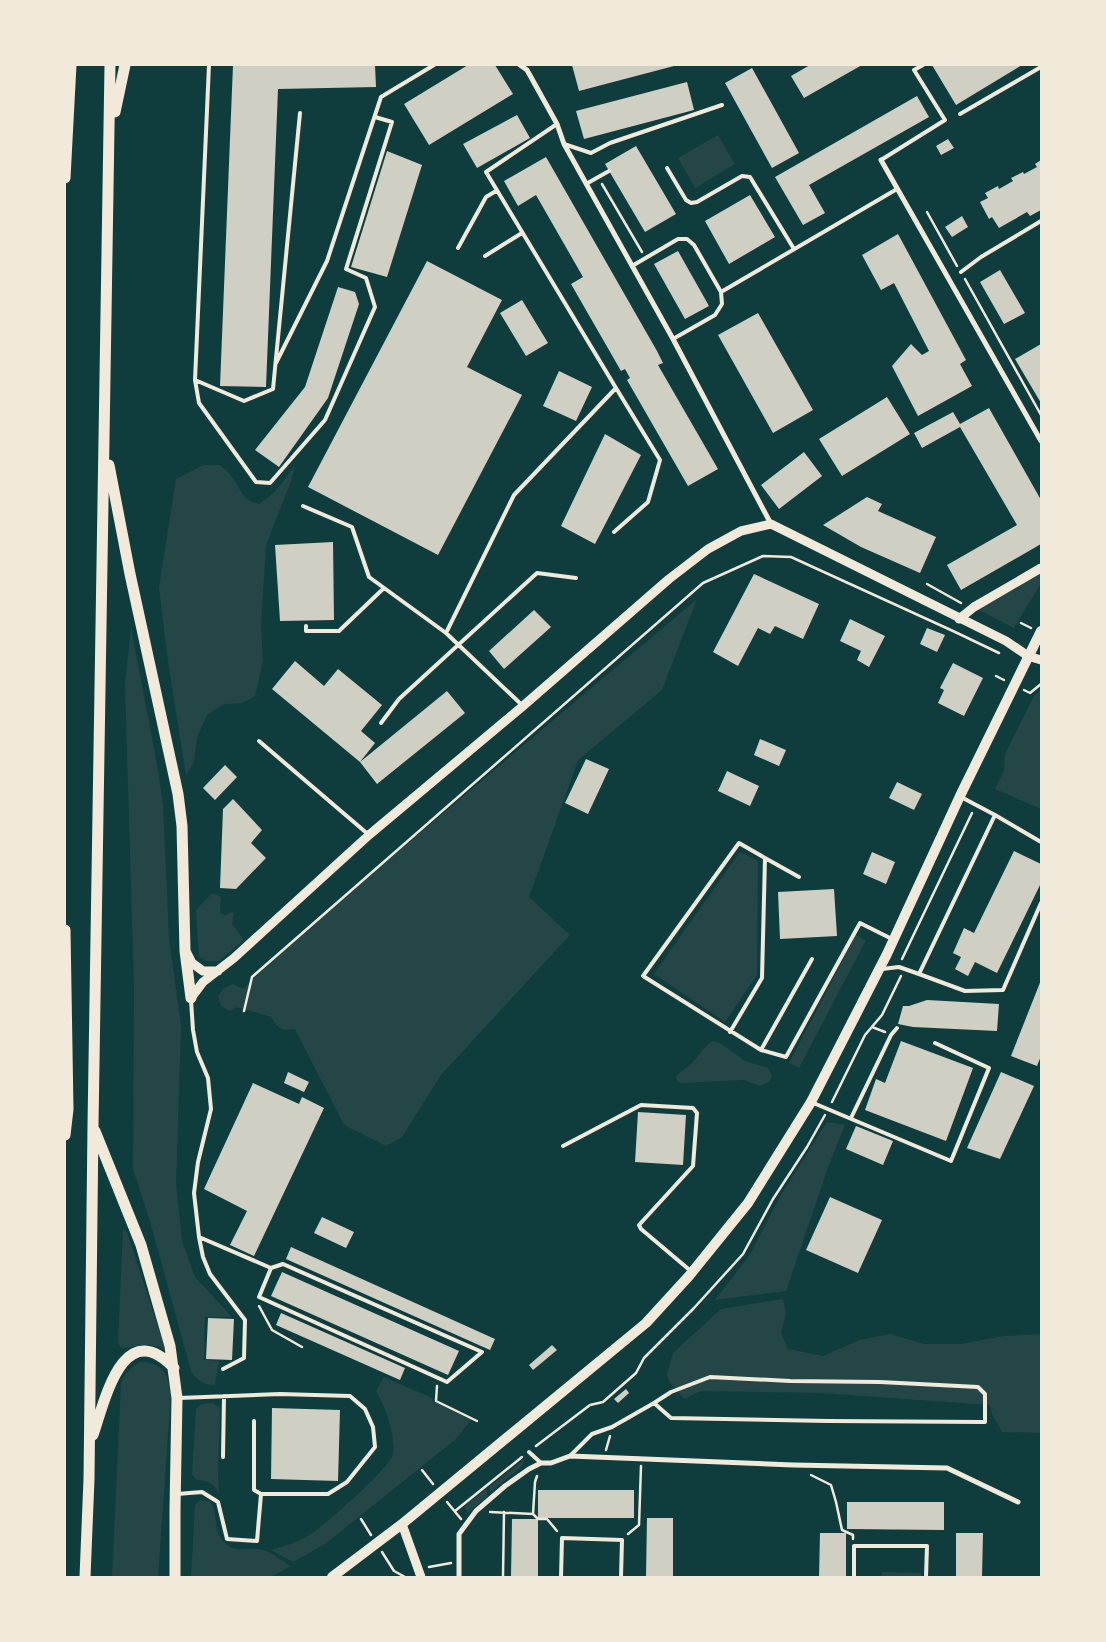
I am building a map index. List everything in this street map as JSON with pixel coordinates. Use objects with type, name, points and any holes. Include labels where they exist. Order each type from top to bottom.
[{"type":"main road","points":[[65,178],[71,65]]},
{"type":"main road","points":[[85,1577],[90,1444],[93,1125],[110,65]]},
{"type":"main road","points":[[110,133],[125,65]]},
{"type":"main road","points":[[104,443],[178,794],[182,826],[185,951],[191,998]]},
{"type":"main road","points":[[332,1577],[402,1524],[646,1323],[692,1272],[748,1203],[811,1102],[894,940],[960,796],[1041,631]]},
{"type":"main road","points":[[65,930],[65,1135]]},
{"type":"main road","points":[[93,1125],[141,1245],[170,1346],[177,1398],[176,1577]]},
{"type":"main road","points":[[90,1444],[113,1376],[121,1364],[132,1355],[144,1351],[156,1353],[174,1368]]},
{"type":"street","points":[[520,65],[527,70],[557,124],[564,144],[673,339],[771,524],[1006,641],[1028,656],[1041,660]]},
{"type":"street","points":[[881,160],[1041,441]]},
{"type":"street","points":[[191,998],[203,982],[234,958],[369,835],[524,706],[662,586],[708,549],[741,531],[771,524]]},
{"type":"street","points":[[959,619],[1041,568]]},
{"type":"street","points":[[185,951],[192,963],[203,971],[218,971]]},
{"type":"street","points":[[459,1577],[458,1534],[476,1511],[505,1486],[529,1469],[541,1463],[551,1463],[570,1456],[793,1465],[948,1468],[1018,1502]]},
{"type":"street","points":[[402,1524],[421,1577]]},
{"type":"lane","points":[[209,65],[195,380],[199,403],[256,482],[270,483],[325,420],[375,307],[366,278],[346,269],[392,122],[375,117]]},
{"type":"lane","points":[[275,365],[327,261],[381,97],[434,65]]},
{"type":"lane","points":[[881,160],[945,120],[911,65]]},
{"type":"lane","points":[[914,70],[923,65]]},
{"type":"lane","points":[[960,114],[1041,67]]},
{"type":"lane","points":[[564,144],[591,152],[610,143],[722,104]]},
{"type":"lane","points":[[195,380],[244,401],[273,389],[300,113]]},
{"type":"lane","points":[[557,124],[486,172],[660,460],[648,502],[614,532]]},
{"type":"lane","points":[[667,168],[686,200],[691,203],[697,202],[742,176],[750,177],[794,249]]},
{"type":"lane","points":[[586,184],[609,171]]},
{"type":"lane","points":[[721,292],[897,189]]},
{"type":"lane","points":[[458,248],[486,197],[496,191]]},
{"type":"lane","points":[[961,272],[981,257],[1041,221]]},
{"type":"lane","points":[[484,256],[522,233]]},
{"type":"lane","points":[[632,266],[678,239],[687,239],[694,245],[721,292],[722,304],[715,315],[673,339]]},
{"type":"lane","points":[[446,633],[514,495],[616,388]]},
{"type":"lane","points":[[303,506],[352,527],[369,577],[446,633],[524,706]]},
{"type":"lane","points":[[381,723],[399,699],[537,573],[576,578]]},
{"type":"lane","points":[[306,626],[306,631],[339,631],[384,588]]},
{"type":"lane","points":[[260,741],[369,835]]},
{"type":"lane","points":[[960,796],[1041,842]]},
{"type":"lane","points":[[919,974],[995,815]]},
{"type":"lane","points":[[799,877],[739,843],[643,976],[761,1050],[786,1056],[860,923],[894,940]]},
{"type":"lane","points":[[730,1032],[762,978],[765,858]]},
{"type":"lane","points":[[879,969],[899,967],[965,991],[1002,990],[1041,903]]},
{"type":"lane","points":[[761,1050],[812,959]]},
{"type":"lane","points":[[191,998],[195,1045],[208,1078],[211,1109],[198,1162],[194,1192],[199,1237],[203,1257],[210,1274],[245,1320],[244,1358],[223,1369]]},
{"type":"lane","points":[[851,1118],[890,1035],[897,1028]]},
{"type":"lane","points":[[811,1102],[827,1111],[851,1118],[951,1162],[989,1068],[935,1043]]},
{"type":"lane","points":[[563,1146],[641,1105],[694,1108],[697,1112],[693,1166],[639,1225],[641,1229],[692,1272]]},
{"type":"lane","points":[[199,1237],[272,1268],[283,1264],[482,1352],[447,1382],[259,1297],[272,1268]]},
{"type":"lane","points":[[570,1456],[592,1434],[612,1427],[671,1392],[710,1377],[978,1387],[985,1394],[985,1422],[828,1422],[671,1418],[654,1403]]},
{"type":"lane","points":[[177,1398],[280,1394],[350,1396],[365,1409],[372,1427],[375,1447],[348,1482],[328,1494],[261,1494],[254,1490],[254,1420]]},
{"type":"lane","points":[[223,1457],[224,1396]]},
{"type":"lane","points":[[529,1452],[541,1463]]},
{"type":"lane","points":[[175,1494],[202,1492],[218,1502],[227,1539],[257,1541],[261,1494]]},
{"type":"lane","points":[[561,1577],[562,1538],[622,1540],[621,1577]]},
{"type":"lane","points":[[854,1577],[854,1546],[926,1546],[926,1577]]},
{"type":"path","points":[[598,177],[645,258]]},
{"type":"path","points":[[927,212],[1041,416]]},
{"type":"path","points":[[244,1011],[252,977],[703,583],[762,556],[791,557],[998,653]]},
{"type":"path","points":[[927,584],[965,604]]},
{"type":"path","points":[[1030,694],[1041,684]]},
{"type":"path","points":[[899,967],[975,805]]},
{"type":"path","points":[[872,1026],[890,1035]]},
{"type":"path","points":[[259,1297],[259,1306],[272,1330],[302,1347]]},
{"type":"path","points":[[438,1378],[436,1401],[477,1420]]},
{"type":"path","points":[[604,1457],[612,1427]]},
{"type":"path","points":[[622,1540],[638,1525],[641,1459]]},
{"type":"path","points":[[534,1514],[535,1482],[541,1463]]},
{"type":"path","points":[[793,1465],[831,1485],[842,1530],[852,1536],[854,1546]]},
{"type":"path","points":[[476,1511],[534,1514],[538,1518],[547,1519],[562,1538]]},
{"type":"path","points":[[503,1577],[504,1512]]},
{"type":"shaded area","points":[[718,135],[735,164],[695,188],[678,158]]},
{"type":"shaded area","points":[[203,465],[220,465],[231,475],[245,497],[259,504],[275,491],[295,465],[291,481],[266,545],[261,625],[263,661],[255,696],[242,703],[224,704],[207,715],[197,738],[194,761],[186,776],[167,655],[159,587],[176,479]]},
{"type":"shaded area","points":[[1041,574],[1041,583],[1014,628],[977,609]]},
{"type":"shaded area","points":[[697,599],[662,690],[578,760],[529,897],[570,935],[441,1075],[402,1137],[386,1146],[344,1125],[295,1029],[287,1030],[281,1028],[271,1017],[237,1007],[230,1011],[221,1006],[218,996],[224,988],[233,984],[243,989],[305,930]]},
{"type":"shaded area","points":[[131,627],[163,805],[169,938],[181,1026],[176,1184],[182,1241],[195,1277],[232,1317],[205,1317],[204,1360],[219,1361],[215,1385],[201,1382],[191,1371],[151,1225],[133,1169],[134,987],[125,684]]},
{"type":"shaded area","points":[[1041,689],[1041,809],[995,789],[1004,770],[1005,754],[1034,696]]},
{"type":"shaded area","points":[[740,852],[758,861],[757,975],[725,1022],[654,974]]},
{"type":"shaded area","points":[[212,893],[221,897],[220,913],[226,915],[231,912],[234,913],[232,924],[244,940],[219,961],[206,961],[199,957],[196,910]]},
{"type":"shaded area","points":[[856,935],[866,940],[799,1068],[789,1063]]},
{"type":"shaded area","points":[[713,1041],[720,1043],[745,1061],[768,1068],[772,1076],[769,1082],[760,1086],[744,1080],[681,1083],[677,1081],[676,1076],[691,1064],[708,1044]]},
{"type":"shaded area","points":[[827,1122],[845,1125],[829,1165],[786,1291],[715,1300],[749,1256],[781,1195]]},
{"type":"shaded area","points":[[123,1229],[127,1232],[166,1351],[150,1345],[121,1348],[118,1343]]},
{"type":"shaded area","points":[[783,1299],[786,1313],[781,1333],[788,1349],[823,1356],[860,1340],[890,1334],[924,1344],[962,1344],[1003,1336],[1041,1334],[1041,1433],[1002,1432],[992,1414],[990,1405],[821,1393],[701,1391],[684,1399],[670,1383],[667,1375],[673,1353],[721,1309]]},
{"type":"shaded area","points":[[140,1362],[154,1364],[163,1370],[171,1393],[158,1577],[112,1577],[121,1383],[124,1376]]},
{"type":"shaded area","points":[[384,1377],[432,1398],[433,1401],[471,1420],[456,1439],[325,1544],[293,1562],[271,1550],[302,1539],[318,1529],[356,1496],[389,1461],[393,1454],[393,1439],[383,1404],[376,1391]]},
{"type":"shaded area","points":[[213,1403],[220,1408],[219,1493],[210,1483],[197,1480],[192,1474],[196,1409],[201,1404]]},
{"type":"shaded area","points":[[525,1459],[521,1467],[491,1492],[489,1487]]},
{"type":"shaded area","points":[[486,1489],[488,1496],[468,1513],[464,1507]]},
{"type":"shaded area","points":[[200,1500],[210,1501],[213,1506],[218,1531],[227,1545],[237,1549],[266,1551],[290,1566],[271,1577],[191,1577],[195,1505]]},
{"type":"shaded area","points":[[882,1572],[921,1573],[921,1577],[882,1577]]},
{"type":"building","points":[[233,65],[375,65],[376,87],[278,89],[266,387],[220,386]]},
{"type":"building","points":[[468,65],[495,65],[513,94],[429,145],[404,104]]},
{"type":"building","points":[[572,65],[674,65],[674,66],[579,91]]},
{"type":"building","points":[[810,65],[862,65],[804,98],[791,76]]},
{"type":"building","points":[[932,65],[1022,65],[956,105]]},
{"type":"building","points":[[752,68],[799,153],[772,168],[725,83]]},
{"type":"building","points":[[687,82],[694,110],[584,139],[576,111]]},
{"type":"building","points":[[917,96],[929,117],[809,185],[825,213],[803,225],[775,177]]},
{"type":"building","points":[[517,115],[530,138],[477,168],[463,144]]},
{"type":"building","points":[[948,139],[954,148],[941,155],[936,146]]},
{"type":"building","points":[[636,146],[676,214],[645,232],[605,164]]},
{"type":"building","points":[[387,151],[422,165],[387,277],[351,267]]},
{"type":"building","points":[[546,157],[657,351],[663,363],[658,365],[718,469],[688,486],[627,380],[630,378],[625,369],[621,371],[571,284],[583,277],[536,195],[518,206],[504,181]]},
{"type":"building","points":[[1041,160],[1041,210],[1030,216],[1027,212],[999,228],[992,217],[989,219],[980,202],[988,198],[985,193],[998,186],[999,189],[1013,181],[1011,178],[1037,167],[1035,164]]},
{"type":"building","points":[[750,195],[775,237],[729,264],[705,221]]},
{"type":"building","points":[[962,216],[968,227],[952,237],[945,227]]},
{"type":"building","points":[[898,234],[966,360],[960,364],[972,386],[918,416],[892,366],[911,344],[922,355],[929,351],[894,283],[881,290],[862,255]]},
{"type":"building","points":[[678,251],[709,306],[685,319],[654,264]]},
{"type":"building","points":[[427,261],[502,300],[467,367],[522,395],[438,555],[308,487]]},
{"type":"building","points":[[1000,270],[1025,313],[1004,324],[980,282]]},
{"type":"building","points":[[338,287],[355,292],[359,304],[328,398],[279,467],[255,450],[305,387]]},
{"type":"building","points":[[522,300],[548,343],[526,356],[500,313]]},
{"type":"building","points":[[758,313],[813,410],[773,433],[718,335]]},
{"type":"building","points":[[1041,344],[1041,403],[1015,359]]},
{"type":"building","points":[[559,371],[592,387],[576,421],[543,406]]},
{"type":"building","points":[[887,397],[910,434],[842,476],[819,439]]},
{"type":"building","points":[[989,408],[1041,500],[1041,544],[961,590],[947,565],[1017,525],[960,427],[922,448],[914,433],[953,412],[960,424]]},
{"type":"building","points":[[605,434],[641,455],[595,544],[561,526]]},
{"type":"building","points":[[804,452],[822,476],[779,509],[761,485]]},
{"type":"building","points":[[867,497],[882,504],[878,511],[936,537],[920,573],[861,547],[823,525]]},
{"type":"building","points":[[333,542],[334,620],[280,621],[275,545]]},
{"type":"building","points":[[754,574],[819,604],[803,639],[775,626],[770,634],[758,628],[738,666],[713,652]]},
{"type":"building","points":[[534,610],[551,627],[504,669],[489,651]]},
{"type":"building","points":[[850,619],[885,636],[869,667],[857,660],[861,651],[840,641]]},
{"type":"building","points":[[927,628],[945,635],[937,652],[920,644]]},
{"type":"building","points":[[295,661],[324,686],[338,669],[382,705],[361,731],[375,743],[360,762],[272,689]]},
{"type":"building","points":[[953,663],[983,678],[964,716],[938,703],[944,690],[940,688]]},
{"type":"building","points":[[447,691],[465,713],[377,784],[360,762]]},
{"type":"building","points":[[760,739],[786,750],[779,766],[754,755]]},
{"type":"building","points":[[586,759],[609,769],[588,814],[565,803]]},
{"type":"building","points":[[225,765],[237,777],[215,800],[203,788]]},
{"type":"building","points":[[727,771],[759,786],[750,806],[718,791]]},
{"type":"building","points":[[897,782],[922,794],[914,810],[889,798]]},
{"type":"building","points":[[233,799],[262,830],[251,843],[266,858],[236,889],[220,888],[223,809]]},
{"type":"building","points":[[1014,851],[1041,864],[1041,883],[997,973],[975,962],[968,976],[955,969],[961,957],[953,953],[964,928],[974,933]]},
{"type":"building","points":[[872,852],[895,862],[886,884],[863,874]]},
{"type":"building","points":[[834,889],[837,936],[780,939],[778,892]]},
{"type":"building","points":[[1041,980],[1041,1056],[1037,1066],[1011,1056]]},
{"type":"building","points":[[927,1000],[999,1004],[997,1031],[913,1027],[898,1024],[903,1006]]},
{"type":"building","points":[[901,1041],[973,1068],[946,1141],[865,1110],[876,1079],[885,1083]]},
{"type":"building","points":[[288,1072],[309,1082],[304,1092],[284,1083]]},
{"type":"building","points":[[1001,1072],[1034,1086],[1000,1159],[967,1148]]},
{"type":"building","points":[[253,1083],[299,1104],[302,1097],[324,1108],[254,1256],[230,1245],[247,1211],[204,1189]]},
{"type":"building","points":[[638,1112],[686,1115],[683,1165],[635,1162]]},
{"type":"building","points":[[856,1126],[893,1141],[883,1165],[846,1149]]},
{"type":"building","points":[[830,1197],[882,1220],[858,1273],[806,1250]]},
{"type":"building","points":[[322,1217],[354,1232],[346,1248],[314,1233]]},
{"type":"building","points":[[291,1247],[495,1339],[490,1350],[286,1259]]},
{"type":"building","points":[[282,1272],[459,1351],[448,1375],[271,1296]]},
{"type":"building","points":[[281,1313],[405,1368],[400,1380],[276,1325]]},
{"type":"building","points":[[208,1318],[234,1319],[232,1360],[206,1359]]},
{"type":"building","points":[[552,1345],[557,1350],[533,1370],[529,1365]]},
{"type":"building","points":[[626,1389],[629,1393],[618,1403],[614,1399]]},
{"type":"building","points":[[272,1408],[340,1410],[338,1481],[271,1479]]},
{"type":"building","points":[[538,1490],[634,1490],[634,1518],[538,1518]]},
{"type":"building","points":[[847,1502],[944,1502],[944,1530],[847,1529]]},
{"type":"building","points":[[647,1518],[673,1518],[673,1577],[646,1577]]},
{"type":"building","points":[[512,1519],[538,1519],[538,1577],[511,1577]]},
{"type":"building","points":[[820,1533],[846,1533],[846,1577],[819,1577]]},
{"type":"building","points":[[956,1533],[983,1533],[982,1577],[956,1577]]}]
